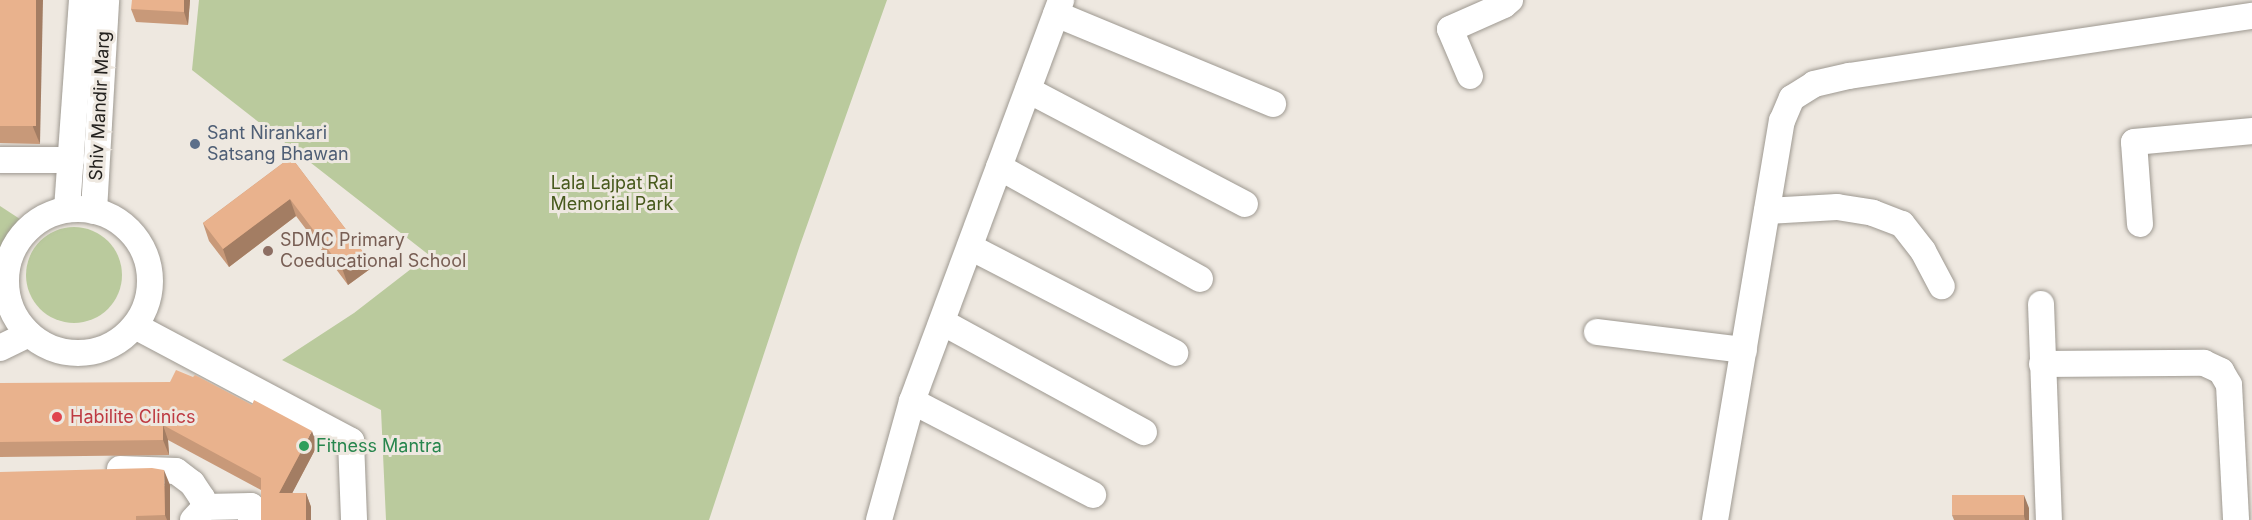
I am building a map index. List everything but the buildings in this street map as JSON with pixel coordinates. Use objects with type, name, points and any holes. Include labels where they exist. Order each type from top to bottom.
[{"type":"street","name":"Shiv Mandir Marg","points":[[67,209],[82,0]]},
{"type":"street","name":"Shiv Mandir Marg","points":[[94,211],[106,0]]},
{"type":"street","points":[[1470,76],[1450,29],[1504,5],[1510,0]]},
{"type":"street","points":[[884,519],[912,401],[1058,7],[1273,104]]},
{"type":"street","points":[[1715,520],[1782,121],[1792,98],[1814,84],[2252,16]]},
{"type":"street","points":[[1028,90],[1245,204]]},
{"type":"street","points":[[2140,224],[2134,142],[2252,131]]},
{"type":"street","points":[[0,160],[70,160]]},
{"type":"street","points":[[999,167],[1200,279]]},
{"type":"street","points":[[1767,211],[1838,207],[1873,213],[1902,224],[1923,251],[1942,286]]},
{"type":"street","points":[[67,209],[94,211],[127,228],[147,258],[151,282],[141,319],[135,326],[121,340],[109,347],[81,354],[53,349],[29,334],[4,302],[9,262],[19,240],[37,223],[67,209]]},
{"type":"street","points":[[970,247],[1175,353]]},
{"type":"street","points":[[2041,304],[2049,520]]},
{"type":"street","points":[[942,322],[1144,432]]},
{"type":"street","points":[[135,326],[351,441],[354,520]]},
{"type":"street","points":[[1597,332],[1744,350]]},
{"type":"street","points":[[0,348],[29,334]]},
{"type":"street","points":[[2042,364],[2204,363],[2221,370],[2229,385],[2236,520]]},
{"type":"street","points":[[912,401],[1094,495]]},
{"type":"street","points":[[101,470],[176,471],[192,483],[202,498],[199,513],[251,506],[251,520]]},
{"type":"green space","name":"Lala Lajpat Rai Memorial Park","points":[[199,0],[887,0],[800,245],[709,520],[386,520],[381,410],[282,360],[354,313],[429,255],[192,70]]},
{"type":"green space","points":[[0,206],[23,221],[0,250]]},
{"type":"green space","points":[[74,227],[92,231],[108,241],[118,257],[122,275],[118,293],[108,309],[92,319],[74,323],[56,319],[40,309],[30,293],[26,275],[30,257],[40,241],[56,231]]},
{"type":"place","name":"Sant Nirankari Satsang Bhawan","points":[[195,144]]},
{"type":"place","name":"SDMC Primary Coeducational School","points":[[268,251]]},
{"type":"place","name":"Habilite Clinics","points":[[57,417]]},
{"type":"place","name":"Fitness Mantra","points":[[304,446]]}]
